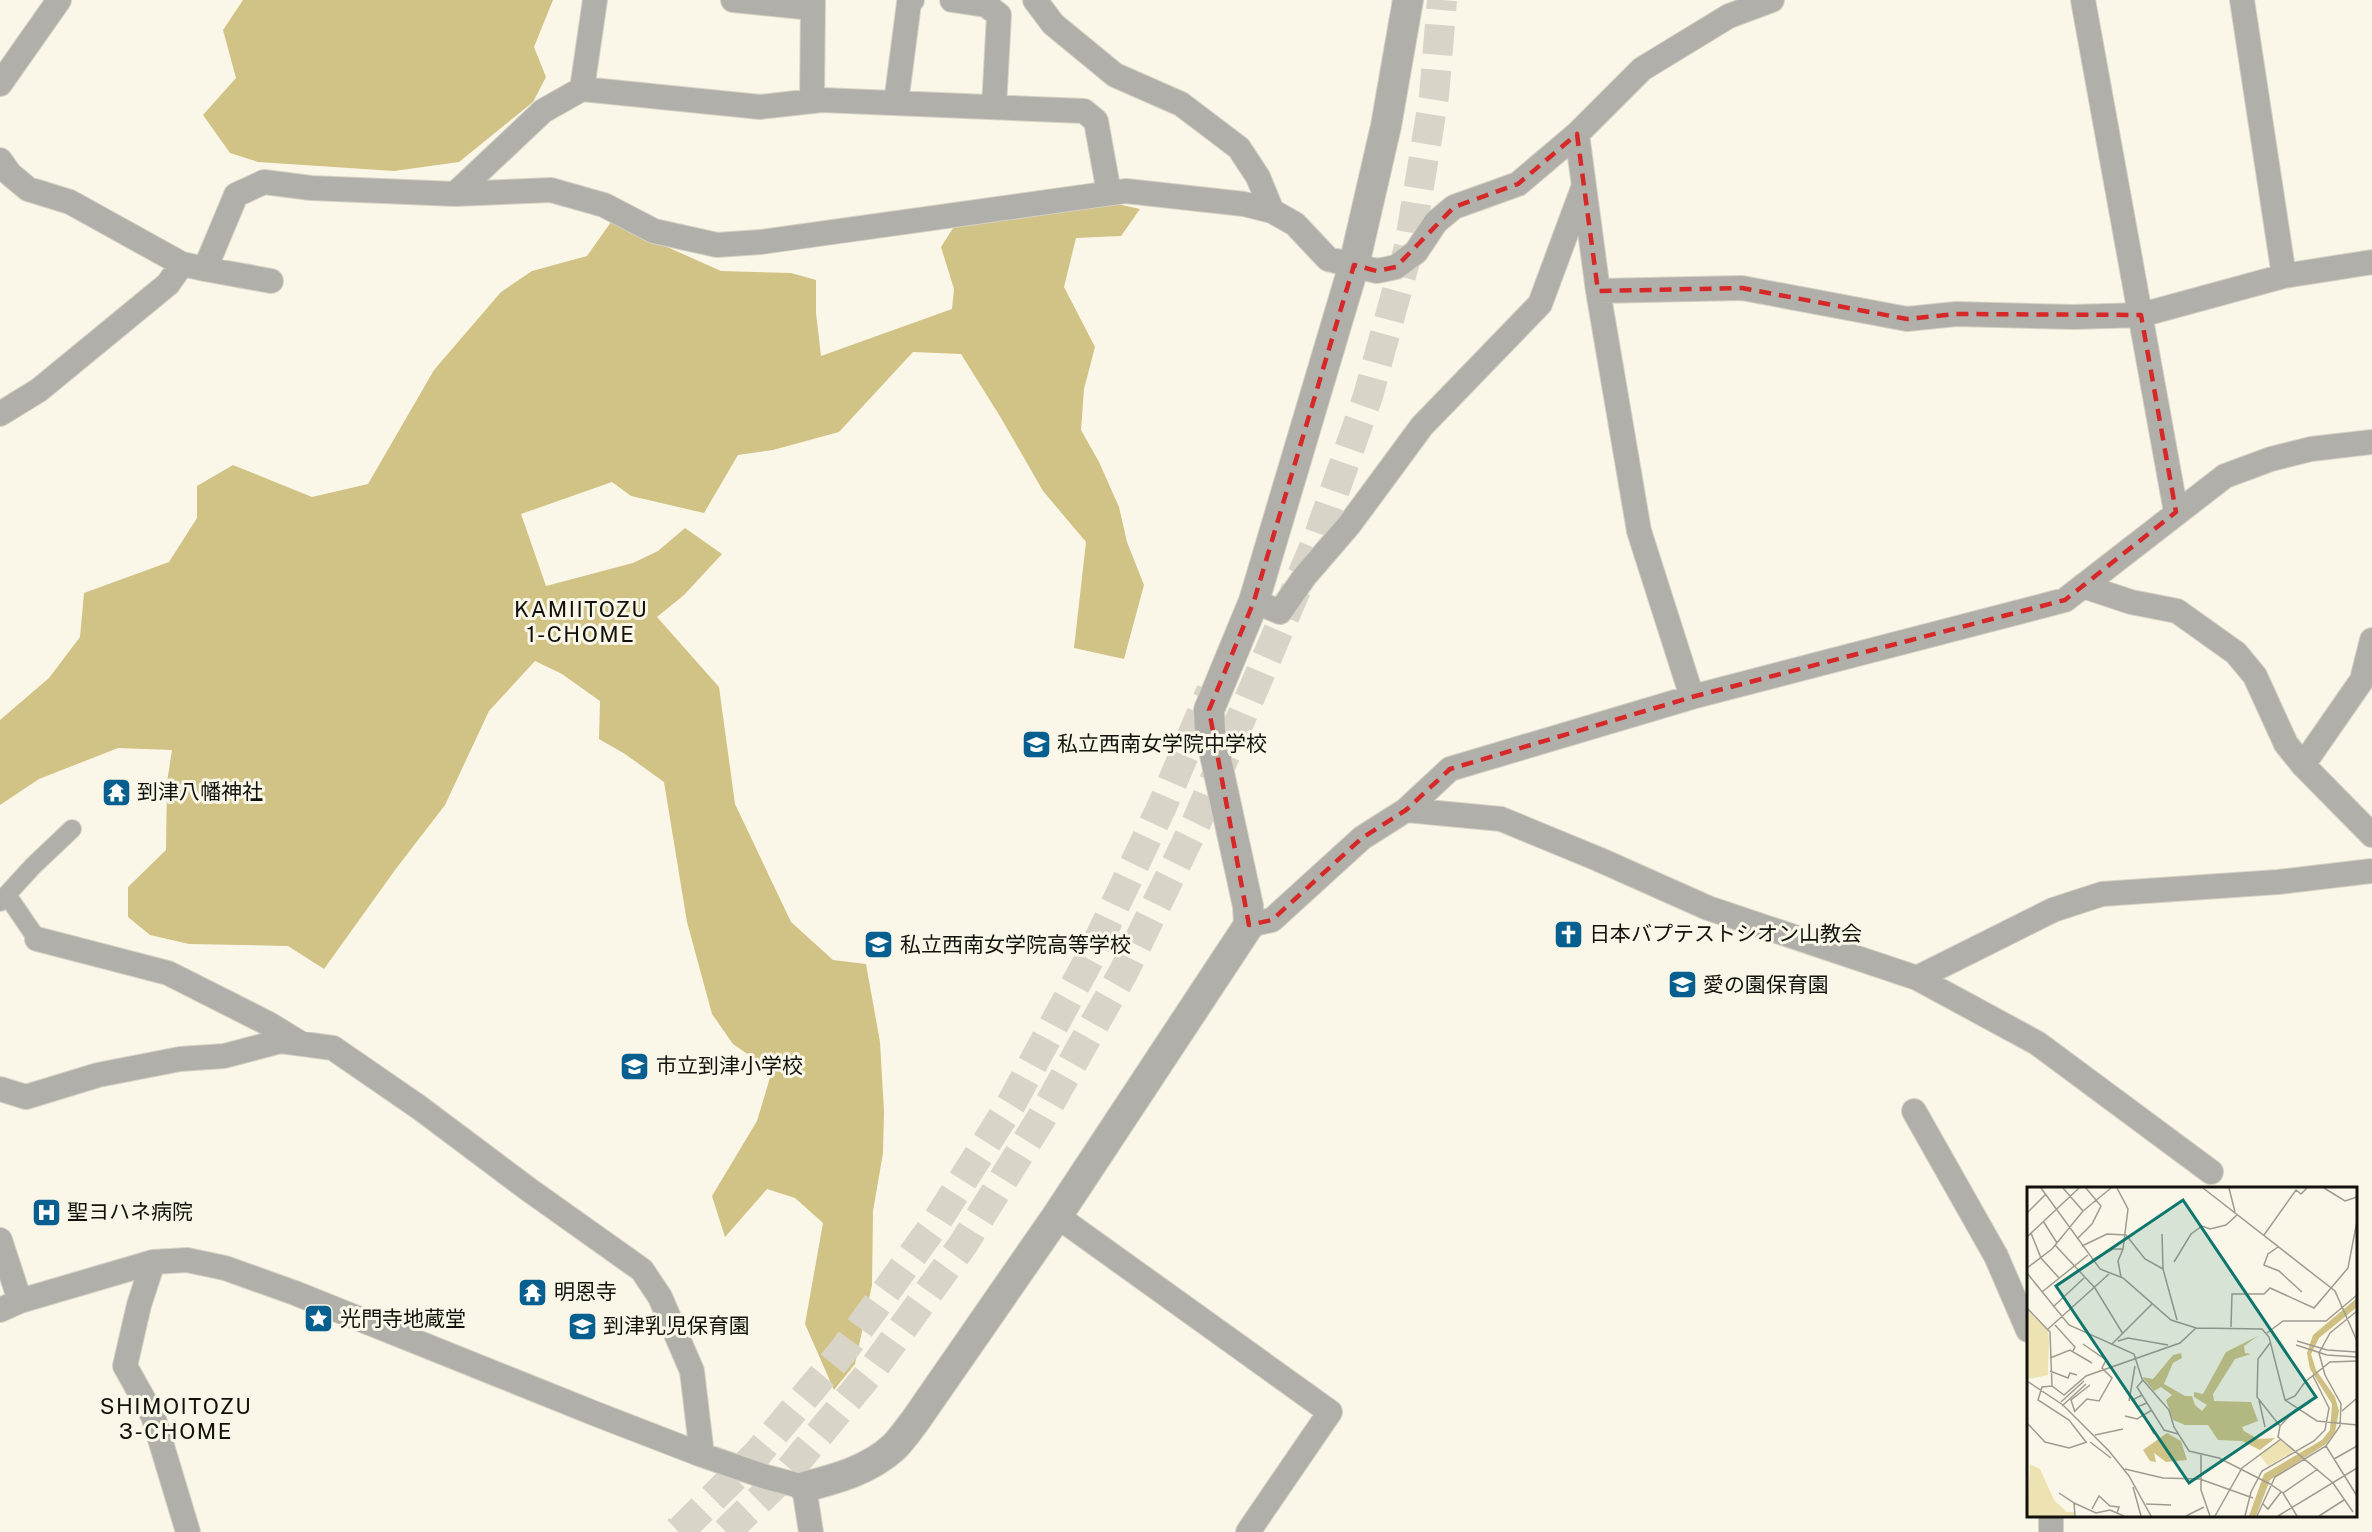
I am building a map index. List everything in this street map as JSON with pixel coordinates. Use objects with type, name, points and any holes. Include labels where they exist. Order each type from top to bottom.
[{"type":"street","points":[[0,84],[59,0]]},
{"type":"street","points":[[582,89],[595,0]]},
{"type":"street","points":[[733,0],[812,4],[812,101]]},
{"type":"street","points":[[896,103],[909,3],[912,0]]},
{"type":"street","points":[[952,0],[986,5],[999,15],[994,107]]},
{"type":"street","points":[[1035,0],[1053,24],[1115,75],[1181,104],[1239,148],[1258,177],[1272,212]]},
{"type":"street","points":[[0,1240],[10,1305],[153,1262],[187,1260],[225,1268],[296,1293],[702,1455],[804,1487],[836,1479],[866,1467],[893,1447],[915,1421],[1057,1216],[1249,925],[1248,906],[1210,732],[1209,710],[1254,601],[1354,265],[1386,126],[1408,0]]},
{"type":"street","points":[[205,269],[236,195],[264,182],[311,188],[455,194],[551,190],[604,205],[654,231],[717,245],[761,242],[1126,191],[1244,204],[1272,212],[1295,224],[1328,259],[1377,271],[1396,267],[1416,252],[1436,222],[1454,207],[1518,184],[1577,134],[1642,69],[1729,16],[1772,0]]},
{"type":"street","points":[[2084,0],[2176,512]]},
{"type":"street","points":[[2242,0],[2284,276]]},
{"type":"street","points":[[455,194],[543,111],[582,89],[760,107],[812,101],[1084,111],[1095,121],[1109,193]]},
{"type":"street","points":[[1577,134],[1598,291],[1640,531],[1692,697]]},
{"type":"street","points":[[0,160],[10,174],[28,189],[70,202],[182,264],[271,281]]},
{"type":"street","points":[[1254,601],[1280,612],[1305,576],[1349,525],[1422,426],[1540,304],[1584,185]]},
{"type":"street","points":[[1598,291],[1742,288],[1907,319],[1956,314],[2073,317],[2141,315],[2284,276],[2372,262]]},
{"type":"street","points":[[0,414],[39,390],[168,284],[182,264]]},
{"type":"street","points":[[1249,925],[1272,920],[1362,838],[1406,810],[1450,769],[1692,697],[2065,600],[2225,476],[2271,459],[2311,449],[2372,442]]},
{"type":"street","points":[[2083,586],[2131,602],[2177,611],[2236,653],[2255,676],[2286,744],[2372,835]]},
{"type":"street","points":[[2304,765],[2362,680],[2372,640]]},
{"type":"street","points":[[1406,810],[1501,819],[1708,908],[1917,978],[2037,1043],[2211,1172]]},
{"type":"street","points":[[72,829],[3,898],[38,939],[168,973],[269,1024],[302,1044]]},
{"type":"street","points":[[1917,978],[2053,910],[2102,894],[2278,882],[2372,871]]},
{"type":"street","points":[[0,1089],[26,1097],[98,1076],[180,1059],[224,1056],[281,1041],[333,1048],[420,1108],[642,1270],[660,1297],[692,1371],[702,1455]]},
{"type":"street","points":[[1914,1111],[1996,1256],[2027,1328]]},
{"type":"street","points":[[1057,1216],[1330,1412],[1248,1532]]},
{"type":"street","points":[[153,1262],[139,1305],[125,1366],[153,1416],[188,1532]]},
{"type":"street","points":[[804,1487],[811,1532]]},
{"type":"highlighted area","points":[[1577,134],[1598,291],[1742,288],[1907,319],[1956,314],[2141,315],[2176,512],[2065,600],[1692,697],[1450,769],[1406,810],[1362,838],[1272,920],[1249,925],[1209,710],[1254,601],[1354,265],[1377,271],[1396,267],[1454,207],[1518,184]]},
{"type":"shaded area","points":[[243,0],[553,0],[534,47],[546,77],[533,102],[459,162],[394,171],[258,162],[230,153],[203,115],[236,78],[223,30]]},
{"type":"shaded area","points":[[1108,202],[1140,209],[1121,236],[1076,238],[1064,287],[1095,347],[1084,389],[1081,430],[1099,462],[1119,507],[1127,542],[1144,585],[1124,659],[1074,648],[1086,542],[1043,491],[961,354],[913,352],[839,432],[773,450],[738,455],[704,513],[631,496],[612,482],[521,514],[546,586],[633,563],[658,551],[685,528],[722,554],[684,595],[657,617],[719,687],[735,804],[791,922],[833,960],[866,964],[880,1042],[884,1111],[883,1153],[873,1211],[872,1285],[855,1364],[834,1390],[805,1324],[823,1223],[795,1198],[767,1189],[725,1237],[712,1196],[757,1121],[772,1071],[733,1044],[712,1014],[687,922],[664,782],[625,754],[599,739],[600,701],[562,674],[535,661],[489,711],[445,805],[324,969],[288,946],[189,944],[150,935],[128,917],[128,887],[166,850],[167,782],[172,750],[118,748],[39,779],[0,805],[0,720],[49,678],[80,637],[84,593],[169,562],[197,518],[197,486],[233,465],[312,497],[368,484],[434,370],[501,292],[532,271],[587,256],[611,222],[721,271],[791,273],[816,280],[816,313],[821,356],[952,309],[954,289],[941,247],[955,225]]},
{"type":"tunnel","points":[[726,1532],[787,1473],[873,1369],[964,1243],[1042,1117],[1123,973],[1197,821],[1318,538],[1368,396],[1409,247],[1434,96],[1442,0]]},
{"type":"tunnel","points":[[681,1530],[758,1453],[843,1351],[935,1224],[1011,1104],[1091,956],[1163,804],[1211,691]]},
{"type":"place","name":"私立西南女学院中学校","points":[[1036,744]]},
{"type":"place","name":"到津八幡神社","points":[[116,792]]},
{"type":"place","name":"日本バプテストシオン山教会","points":[[1568,934]]},
{"type":"place","name":"私立西南女学院高等学校","points":[[879,945]]},
{"type":"place","name":"愛の園保育園","points":[[1682,985]]},
{"type":"place","name":"市立到津小学校","points":[[635,1066]]},
{"type":"place","name":"聖ヨハネ病院","points":[[46,1212]]},
{"type":"place","name":"明恩寺","points":[[533,1292]]},
{"type":"place","name":"光門寺地蔵堂","points":[[319,1319]]},
{"type":"place","name":"到津乳児保育園","points":[[582,1326]]},
{"type":"district","name":"KAMIITOZU 1-CHOME","points":[[581,622]]},
{"type":"district","name":"SHIMOITOZU 3-CHOME","points":[[176,1418]]}]
